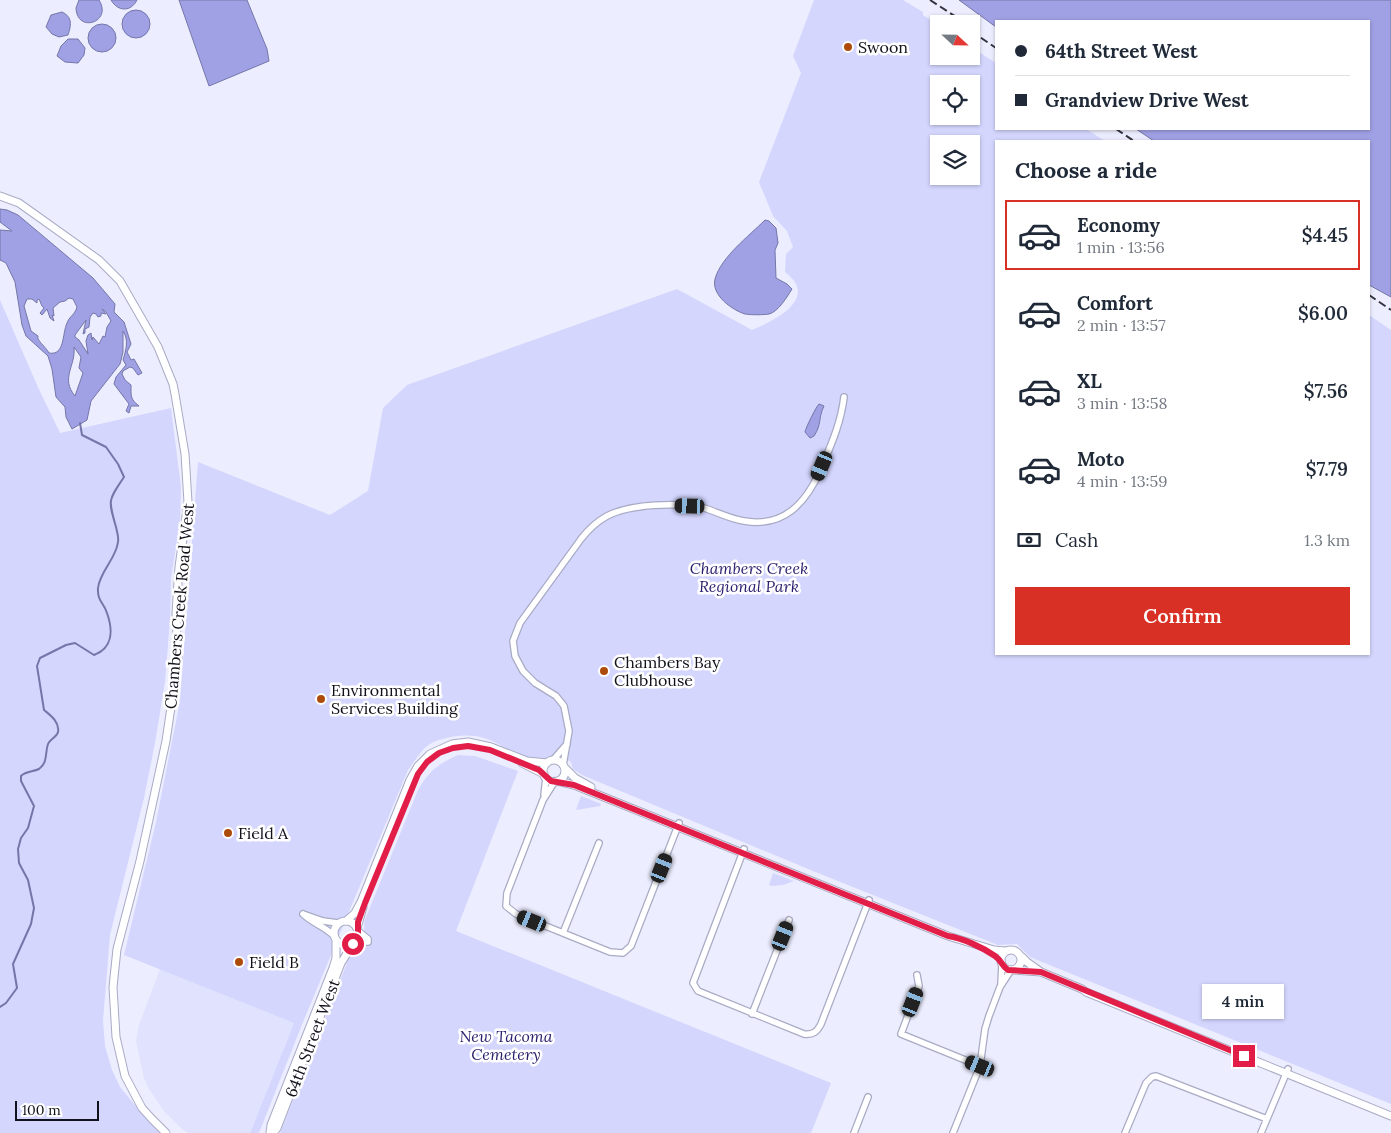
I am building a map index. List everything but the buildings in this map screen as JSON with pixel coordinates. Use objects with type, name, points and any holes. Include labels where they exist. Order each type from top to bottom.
[{"type":"street","name":"Chambers Creek Road West","points":[[0,196],[19,203],[99,260],[120,281],[158,347],[174,389],[185,454],[188,502],[179,567],[176,613],[178,660],[166,741],[140,861],[117,948],[113,987],[116,1037],[125,1076],[142,1108],[166,1133]]},
{"type":"street","points":[[679,825],[633,941],[623,953],[610,952],[516,914],[506,906],[507,893],[544,800],[556,781],[563,776],[569,731],[564,706],[556,696],[535,683],[523,672],[515,656],[513,641],[520,623],[581,539],[589,529],[607,516],[640,508],[690,506],[704,508],[743,521],[763,522],[786,514],[803,502],[818,476],[840,422],[844,397]]},
{"type":"street","points":[[346,921],[354,924],[368,939],[368,942],[343,945],[325,928],[309,920],[303,914],[323,921],[338,923],[346,921],[355,913],[414,772],[424,760],[452,744],[468,742],[491,747],[527,761],[558,761],[585,785],[869,902],[949,932],[995,956],[1004,968],[1041,972]]},
{"type":"street","points":[[544,800],[544,769],[567,744]]},
{"type":"street","points":[[354,943],[360,915],[411,788],[422,768],[438,752],[461,746],[478,747],[518,762],[551,781],[574,785],[679,825]]},
{"type":"street","points":[[563,933],[599,843]]},
{"type":"street","points":[[743,851],[693,980],[694,986],[698,991],[752,1014],[804,1034],[815,1032],[822,1024],[869,902]]},
{"type":"street","points":[[752,1014],[789,920]]},
{"type":"street","points":[[334,938],[334,928],[338,923]]},
{"type":"street","name":"64th Street West","points":[[272,1133],[271,1125],[333,968],[336,958],[334,938]]},
{"type":"street","name":"64th Street West","points":[[272,1133],[277,1128],[341,963],[354,943]]},
{"type":"street","points":[[978,946],[999,951],[1014,950],[1041,972],[1082,989],[1088,989],[1391,1116]]},
{"type":"street","points":[[953,1133],[980,1066],[986,1029],[1000,987],[1001,957],[1006,951]]},
{"type":"street","points":[[1000,987],[1013,970],[1022,963],[1022,957]]},
{"type":"street","points":[[917,975],[919,986],[900,1034],[980,1066]]},
{"type":"street","points":[[1287,1071],[1391,1111]]},
{"type":"street","points":[[1261,1133],[1287,1071]]},
{"type":"street","points":[[1126,1133],[1146,1083],[1152,1077],[1160,1076],[1266,1119]]},
{"type":"street","points":[[854,1133],[868,1098]]},
{"type":"shaded area","points":[[160,969],[294,1023],[250,1133],[189,1133],[183,1130],[164,1111],[149,1089],[144,1078],[136,1041],[139,1025]]},
{"type":"green space","name":"Chambers Creek Regional Park","points":[[814,0],[903,0],[923,12],[923,15],[930,20],[930,65],[980,65],[980,53],[995,62],[995,130],[1088,130],[1103,140],[995,140],[995,655],[1370,655],[1370,316],[1391,330],[1391,1104],[1030,957],[1017,944],[998,945],[582,775],[573,769],[571,762],[556,754],[546,758],[528,758],[478,736],[457,736],[430,744],[421,752],[408,770],[259,1133],[250,1133],[294,1023],[124,955],[156,822],[180,701],[198,462],[330,515],[368,491],[383,408],[407,385],[677,289],[752,330],[767,323],[791,307],[796,300],[798,292],[795,282],[785,272],[786,254],[793,247],[787,231],[773,216],[759,182],[801,73],[793,56]]},
{"type":"green space","points":[[0,300],[60,433],[171,408],[181,487],[180,521],[171,578],[165,682],[144,798],[110,935],[103,1021],[105,1046],[112,1070],[120,1087],[148,1121],[162,1133],[0,1133]]},
{"type":"green space","name":"New Tacoma Cemetery","points":[[458,755],[475,756],[518,771],[456,931],[831,1083],[811,1133],[280,1133],[348,960],[362,937],[364,922],[418,790],[435,769]]},
{"type":"green space","points":[[581,796],[601,804],[600,806],[576,810]]},
{"type":"green space","points":[[773,873],[794,881],[783,885],[771,886],[769,885]]},
{"type":"water","points":[[79,0],[99,0],[102,8],[98,19],[87,23],[82,21],[78,16],[76,8]]},
{"type":"water","points":[[111,0],[137,0],[131,7],[124,9],[117,7]]},
{"type":"water","points":[[179,0],[247,0],[267,49],[269,61],[209,86]]},
{"type":"water","points":[[959,0],[1391,0],[1391,297],[1370,286],[1370,140],[1152,140],[1138,130],[1370,130],[1370,20],[995,20],[995,26]]},
{"type":"water","points":[[136,10],[146,14],[150,24],[146,34],[136,38],[126,34],[122,24],[126,14]]},
{"type":"water","points":[[62,12],[70,19],[70,25],[68,35],[59,37],[52,34],[46,27],[51,15]]},
{"type":"water","points":[[102,24],[112,28],[116,38],[112,48],[102,52],[92,48],[88,38],[92,28]]},
{"type":"water","points":[[68,39],[78,39],[85,48],[84,55],[78,63],[65,62],[57,56],[61,46]]},
{"type":"water","points":[[0,209],[18,215],[93,278],[115,304],[114,312],[124,322],[131,344],[127,352],[131,360],[134,359],[142,373],[138,375],[130,367],[123,371],[122,374],[131,385],[132,397],[139,406],[131,406],[129,413],[126,411],[129,404],[114,384],[116,377],[126,365],[123,360],[126,341],[123,331],[123,352],[120,364],[91,401],[87,420],[72,429],[66,417],[65,407],[56,397],[48,356],[26,336],[22,325],[15,282],[6,263],[0,260],[0,230],[12,231],[0,222]],"holes":[[[69,298],[73,299],[77,307],[76,310],[65,328],[60,348],[54,353],[49,353],[38,340],[38,336],[31,331],[24,306],[27,299],[32,299],[37,303],[39,299],[44,308],[40,313],[42,315],[47,309],[50,318],[54,321],[52,315],[54,316],[53,308]],[[102,309],[106,312],[111,321],[107,327],[105,337],[103,336],[99,344],[93,337],[92,340],[91,333],[88,335],[86,341],[88,354],[75,335],[86,320],[83,334],[85,333],[93,313],[98,317],[101,316],[101,313],[106,314]],[[74,347],[81,357],[79,368],[83,373],[75,396],[69,383]]]},
{"type":"water","points":[[765,220],[769,221],[776,228],[778,243],[775,250],[776,278],[792,289],[782,304],[772,313],[764,315],[745,314],[734,309],[719,296],[716,291],[715,279],[729,255]]},
{"type":"water","points":[[819,404],[824,406],[816,432],[810,438],[805,432]]},
{"type":"waterway","points":[[0,1007],[6,1003],[17,988],[13,964],[31,924],[34,908],[28,880],[19,863],[18,849],[21,838],[28,828],[34,806],[21,781],[21,776],[42,767],[48,744],[58,732],[58,725],[44,710],[37,666],[40,658],[66,645],[75,643],[94,655],[105,648],[111,632],[109,619],[101,602],[98,588],[99,582],[117,548],[118,536],[111,500],[124,477],[118,464],[106,447],[82,435],[80,423]]},
{"type":"railway","points":[[930,0],[953,15]]},
{"type":"railway","points":[[980,37],[995,47]]},
{"type":"railway","points":[[1118,130],[1132,140]]},
{"type":"railway","points":[[1370,296],[1391,310]]},
{"type":"place","name":"Swoon","points":[[848,47]]},
{"type":"place","name":"Chambers Bay Clubhouse","points":[[604,671]]},
{"type":"place","name":"Environmental Services Building","points":[[321,699]]},
{"type":"place","name":"Field A","points":[[228,833]]},
{"type":"place","name":"Field B","points":[[239,962]]},
{"type":"route","points":[[353,944],[358,936],[358,922],[365,903],[418,774],[427,762],[444,750],[461,746],[478,747],[539,770],[551,781],[574,785],[948,936],[954,936],[978,946],[995,956],[1004,968],[1008,970],[1041,972],[1244,1056]]}]
